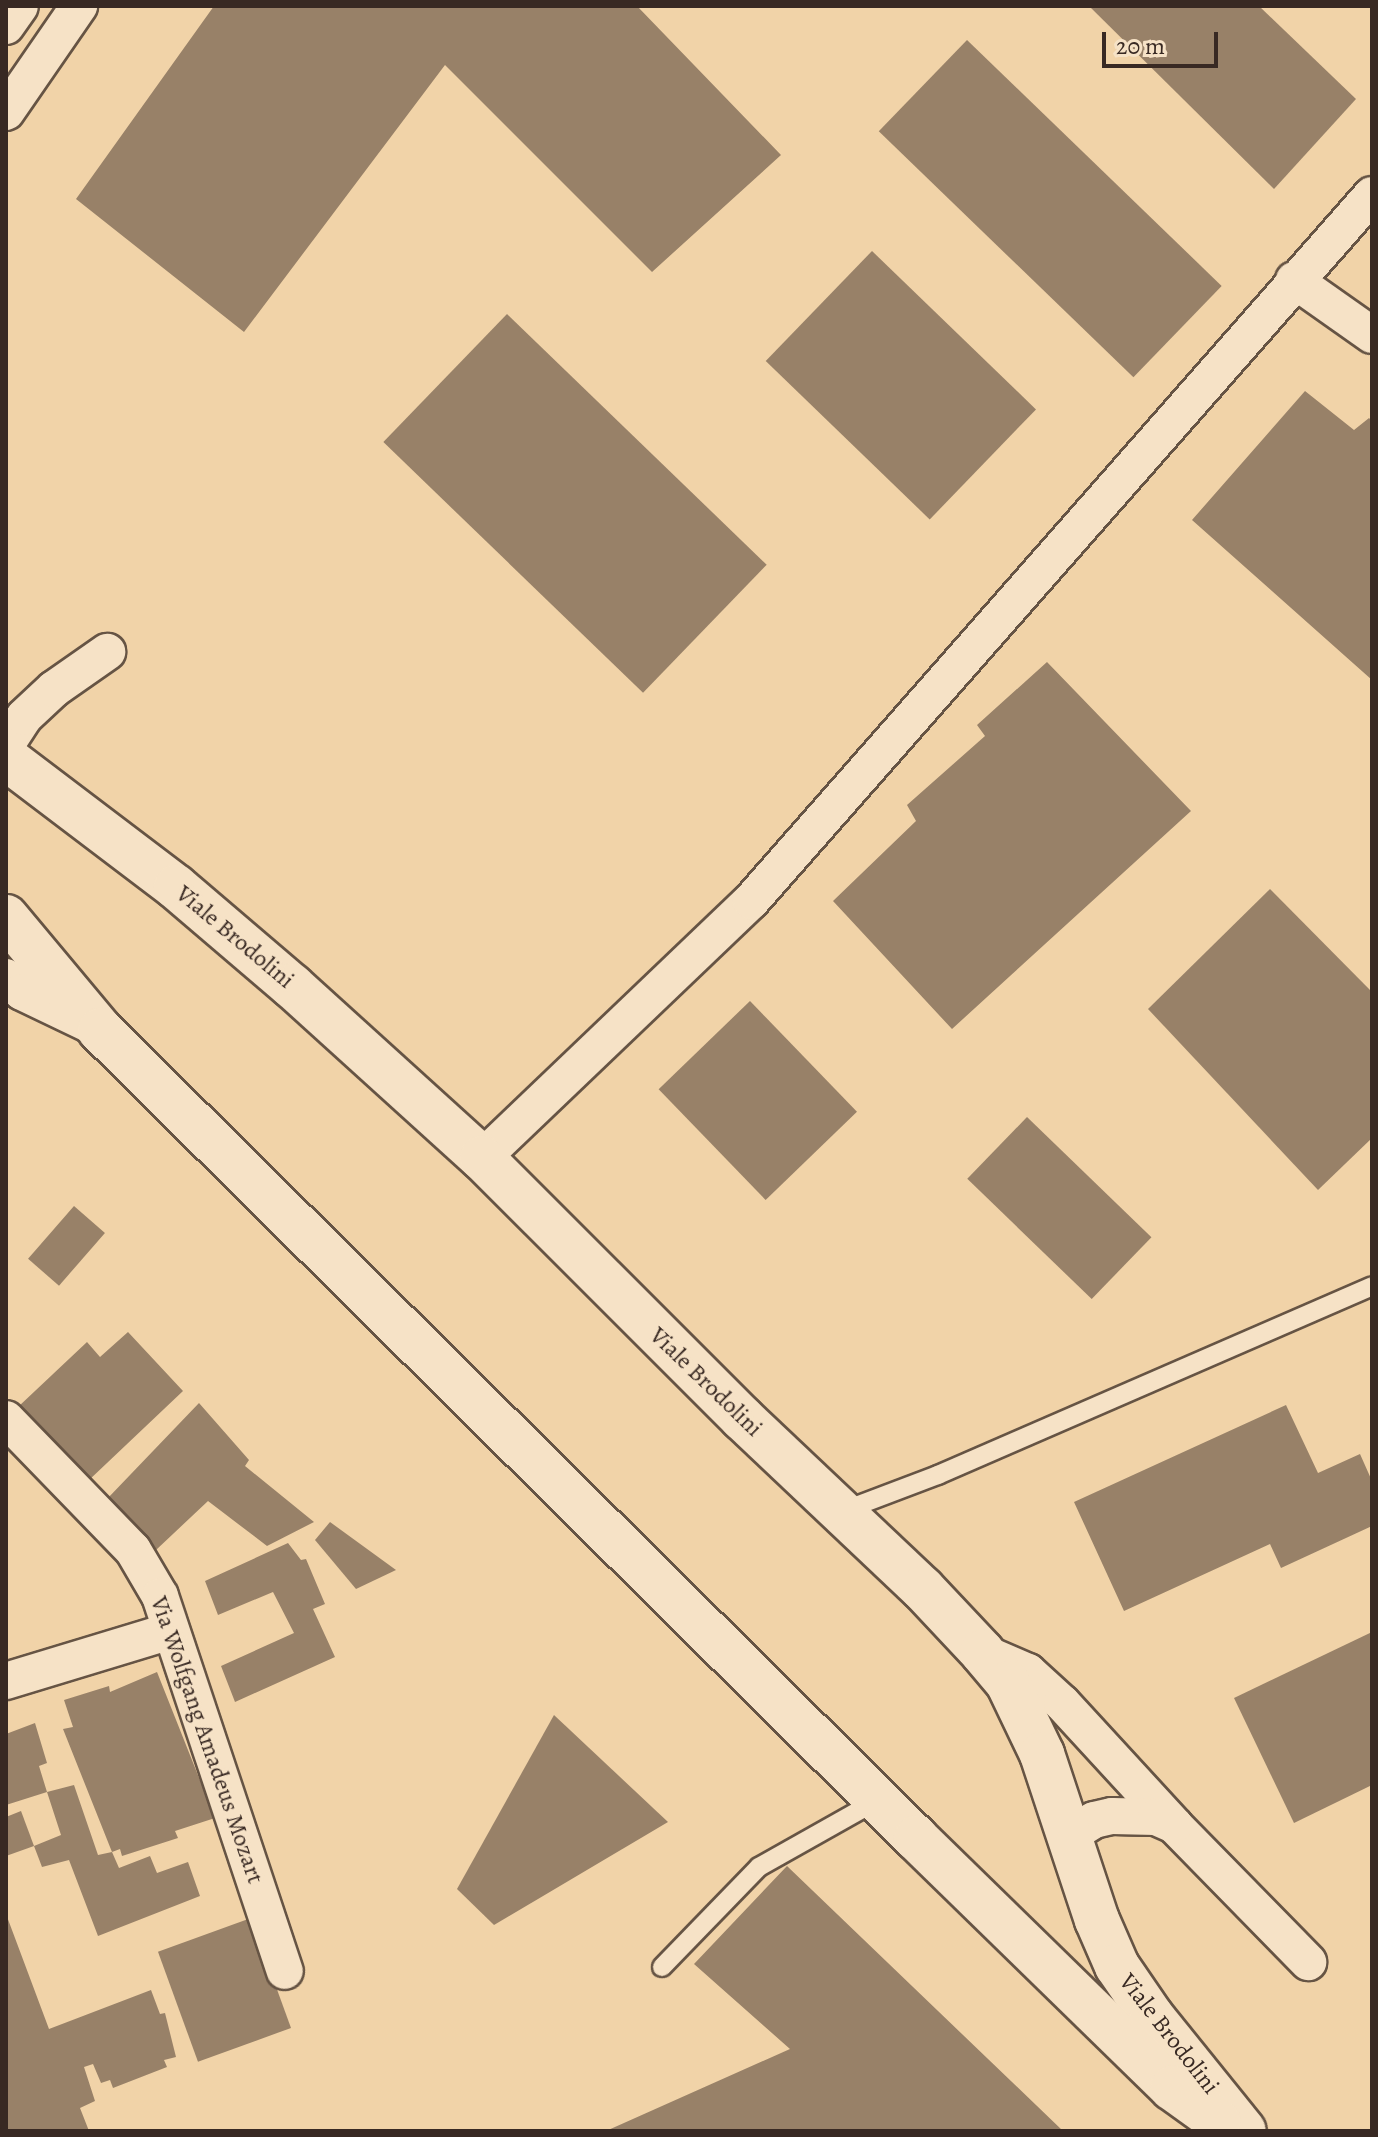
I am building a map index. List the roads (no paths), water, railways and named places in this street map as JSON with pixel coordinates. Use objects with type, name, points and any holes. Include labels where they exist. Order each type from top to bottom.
[{"type":"street","points":[[6,26],[20,6]]},
{"type":"street","points":[[6,112],[79,6]]},
{"type":"street","points":[[482,1158],[751,901],[1294,280],[1372,195]]},
{"type":"street","points":[[1294,280],[1372,335]]},
{"type":"street","points":[[6,745],[24,717],[54,689],[107,652]]},
{"type":"street","name":"Viale Brodolini","points":[[6,758],[176,887],[292,986],[482,1158],[742,1418],[843,1511],[982,1652],[1008,1683],[1035,1739],[1097,1920],[1117,1966],[1152,2017],[1244,2131]]},
{"type":"street","name":"Viale Brodolini","points":[[6,917],[100,1030],[878,1800],[1172,2088],[1233,2131]]},
{"type":"street","points":[[6,977],[22,992],[100,1030]]},
{"type":"street","name":"Via Wolfgang Amadeus Mozart","points":[[6,1419],[133,1550],[160,1596],[285,1971]]},
{"type":"street","points":[[6,1681],[171,1631]]},
{"type":"street","points":[[982,1652],[1028,1672],[1062,1703],[1174,1825],[1308,1962]]},
{"type":"street","points":[[1070,1835],[1094,1820],[1112,1816],[1156,1817],[1174,1825]]},
{"type":"lane","points":[[843,1511],[953,1468],[1372,1286]]},
{"type":"lane","points":[[662,1967],[759,1867],[878,1800]]}]
